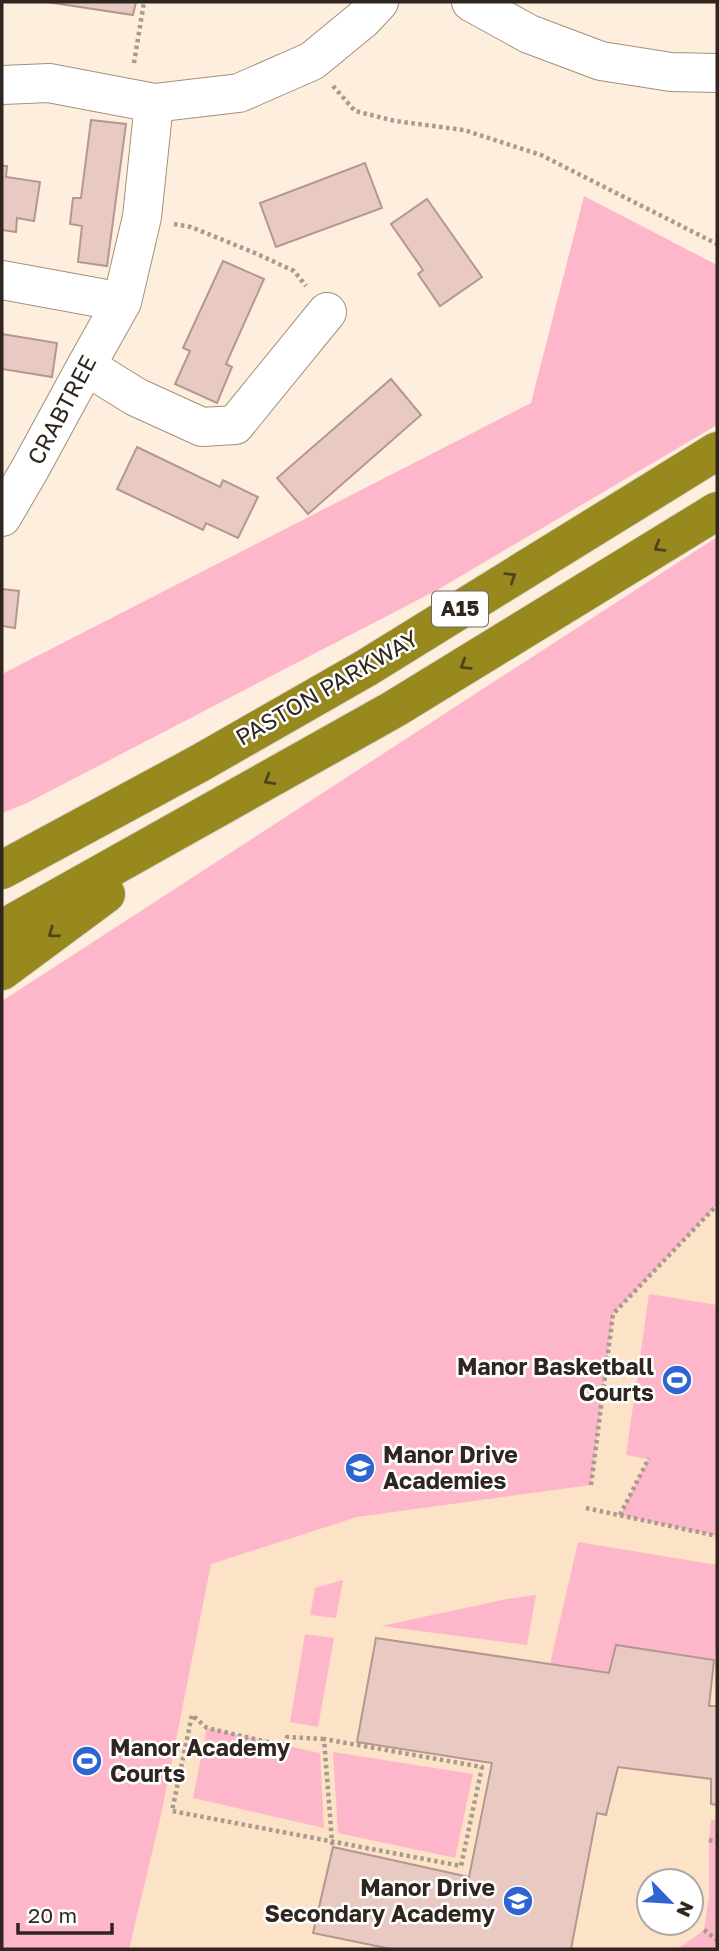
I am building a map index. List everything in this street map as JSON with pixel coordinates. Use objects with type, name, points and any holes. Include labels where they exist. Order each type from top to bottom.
[{"type":"highway","name":"PASTON PARKWAY","points":[[2,870],[200,763],[366,667],[717,451]]},
{"type":"highway","name":"A15","points":[[2,929],[394,709],[717,511]]},
{"type":"highway","name":"A15","points":[[2,841],[200,763]]},
{"type":"highway","name":"A15","points":[[2,971],[226,804]]},
{"type":"street","points":[[2,85],[49,83],[141,101],[239,93],[312,61],[363,19],[379,2]]},
{"type":"street","points":[[471,2],[530,34],[601,61],[671,72],[717,73]]},
{"type":"street","name":"CRABTREE","points":[[2,517],[122,302],[142,217],[141,101]]},
{"type":"street","points":[[2,280],[122,302]]},
{"type":"street","points":[[86,366],[136,397],[202,428],[235,425],[327,312]]},
{"type":"path","points":[[141,101],[144,2]]},
{"type":"path","points":[[312,61],[355,111],[395,121],[464,130],[541,155],[717,244]]},
{"type":"path","points":[[142,217],[191,228],[294,271],[327,312]]},
{"type":"path","points":[[591,1485],[613,1314],[717,1205]]},
{"type":"path","points":[[620,1515],[649,1458]]},
{"type":"path","points":[[586,1508],[717,1536]]},
{"type":"path","points":[[192,1715],[207,1728],[285,1746],[287,1737],[324,1739],[482,1768],[461,1866],[332,1845],[172,1811],[192,1715]]},
{"type":"path","points":[[324,1739],[332,1845]]},
{"type":"path","points":[[709,1840],[717,1842]]},
{"type":"shaded area","points":[[584,196],[717,265],[717,425],[439,589],[27,803],[2,813],[2,674],[531,403]]},
{"type":"shaded area","name":"Manor Drive Academies","points":[[717,537],[717,1205],[613,1314],[591,1485],[357,1517],[211,1564],[161,1815],[129,1949],[2,1949],[2,1001]]},
{"type":"shaded area","points":[[717,600],[717,1949],[2,1949]]},
{"type":"shaded area","name":"Manor Basketball Courts","points":[[649,1294],[717,1305],[717,1536],[620,1515],[648,1459],[626,1455]]},
{"type":"shaded area","points":[[578,1542],[717,1565],[717,1638],[714,1660],[616,1645],[609,1673],[550,1664]]},
{"type":"shaded area","points":[[343,1580],[336,1618],[310,1615],[315,1588]]},
{"type":"shaded area","points":[[536,1595],[527,1645],[381,1626],[507,1599]]},
{"type":"shaded area","points":[[305,1634],[334,1638],[318,1727],[290,1722]]},
{"type":"shaded area","points":[[207,1728],[320,1753],[324,1828],[193,1798]]},
{"type":"shaded area","points":[[333,1752],[473,1774],[455,1858],[338,1833]]},
{"type":"shaded area","points":[[711,1820],[717,1821],[717,1949],[672,1949],[694,1937],[705,1937],[709,1897]]},
{"type":"building","points":[[47,2],[136,2],[133,15]]},
{"type":"building","points":[[91,120],[126,124],[107,266],[78,262],[82,226],[70,224],[73,198],[81,198]]},
{"type":"building","points":[[365,163],[382,208],[276,247],[260,203]]},
{"type":"building","points":[[2,166],[7,166],[6,177],[40,182],[34,221],[17,218],[16,232],[2,230]]},
{"type":"building","points":[[427,199],[482,277],[440,306],[418,274],[423,270],[391,224]]},
{"type":"building","points":[[223,261],[264,279],[226,364],[232,367],[217,403],[175,384],[190,351],[183,348]]},
{"type":"building","points":[[2,334],[57,343],[52,377],[2,369]]},
{"type":"building","points":[[391,379],[421,415],[308,514],[277,478]]},
{"type":"building","points":[[137,447],[220,487],[223,480],[258,497],[238,538],[206,523],[203,530],[117,489]]},
{"type":"building","points":[[2,589],[19,591],[15,628],[2,626]]},
{"type":"building","points":[[376,1638],[609,1673],[616,1645],[714,1660],[709,1706],[717,1706],[717,1805],[711,1804],[711,1779],[618,1767],[606,1815],[597,1813],[571,1949],[391,1949],[313,1933],[333,1847],[469,1877],[492,1763],[357,1742]]},
{"type":"place","name":"Manor Basketball Courts","points":[[677,1380]]},
{"type":"place","name":"Manor Drive Academies","points":[[360,1468]]},
{"type":"place","name":"Manor Academy Courts","points":[[87,1761]]},
{"type":"place","name":"Manor Drive Secondary Academy","points":[[518,1901]]}]
